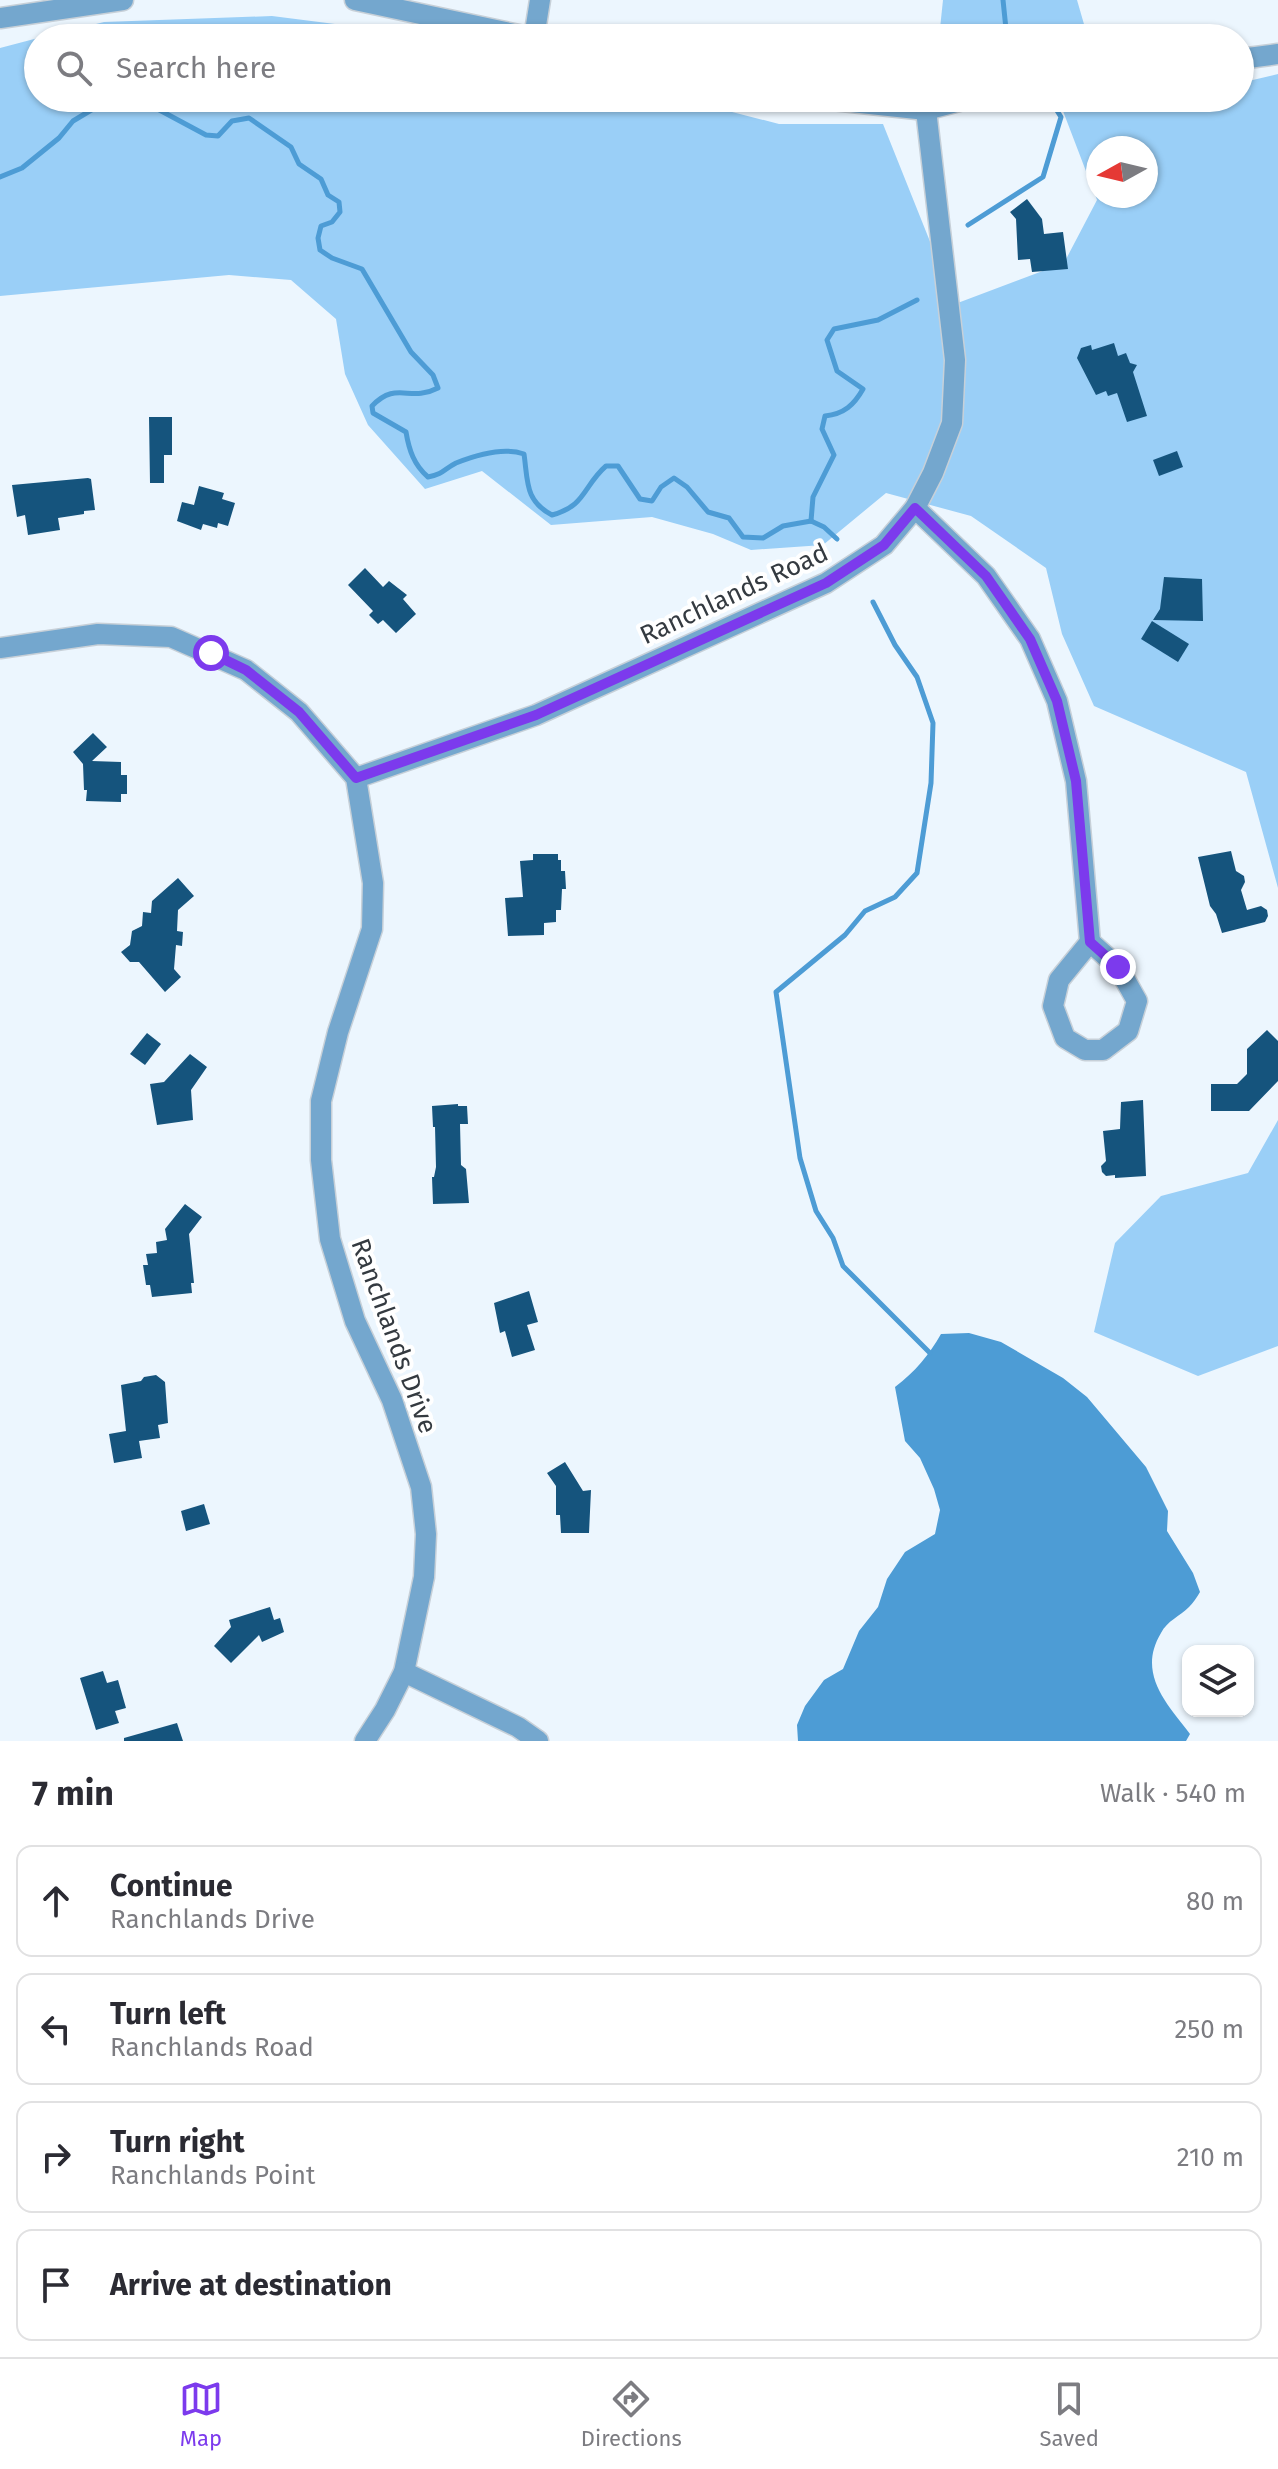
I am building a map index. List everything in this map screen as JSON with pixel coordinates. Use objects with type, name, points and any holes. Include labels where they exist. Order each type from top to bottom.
[{"type":"street","points":[[0,18],[123,0]]},
{"type":"street","points":[[355,0],[468,24]]},
{"type":"street","points":[[536,24],[540,0]]},
{"type":"street","points":[[1254,57],[1278,54]]},
{"type":"street","name":"Ranchlands Road","points":[[356,778],[536,715],[826,583],[884,545],[915,508],[933,473],[952,423],[955,360],[926,112]]},
{"type":"street","points":[[915,508],[986,576],[1030,639],[1057,701],[1076,781],[1090,942],[1118,967],[1137,1001],[1128,1031],[1103,1050],[1085,1050],[1065,1038],[1053,1006],[1059,980],[1090,942]]},
{"type":"street","points":[[0,648],[98,634],[171,637],[246,670],[299,712],[356,778]]},
{"type":"street","name":"Ranchlands Drive","points":[[356,778],[373,883],[372,929],[338,1032],[321,1101],[321,1160],[330,1239],[355,1321],[392,1400],[421,1487],[426,1534],[424,1577],[404,1672],[365,1741]]},
{"type":"street","points":[[404,1672],[518,1727],[538,1741]]},
{"type":"shaded area","points":[[943,0],[1077,0],[1084,24],[940,24]]},
{"type":"shaded area","points":[[272,16],[335,24],[96,24]]},
{"type":"shaded area","points":[[24,42],[24,112],[732,112],[779,124],[883,124],[955,304],[1064,263],[1093,208],[1158,208],[1158,136],[1086,136],[1086,171],[1063,112],[1254,112],[1254,80],[1278,74],[1278,888],[1246,772],[1094,706],[1062,634],[1046,568],[971,516],[886,493],[823,545],[751,550],[713,534],[652,517],[551,525],[482,471],[425,489],[368,425],[345,374],[336,319],[291,280],[229,275],[0,296],[0,48]]},
{"type":"shaded area","points":[[1278,1120],[1278,1346],[1198,1376],[1094,1332],[1115,1243],[1161,1196],[1248,1173]]},
{"type":"shaded area","points":[[969,1333],[1001,1342],[1063,1378],[1087,1397],[1146,1467],[1168,1511],[1167,1531],[1193,1573],[1200,1592],[1189,1607],[1164,1629],[1154,1648],[1152,1661],[1153,1674],[1164,1699],[1190,1734],[1186,1741],[798,1741],[797,1725],[805,1706],[824,1680],[843,1669],[859,1631],[878,1607],[887,1579],[905,1552],[935,1534],[940,1510],[920,1458],[905,1441],[895,1387],[921,1363],[941,1334]]},
{"type":"building","points":[[1027,199],[1042,219],[1044,234],[1063,232],[1068,269],[1032,272],[1030,259],[1018,260],[1016,219],[1010,212]]},
{"type":"building","points":[[1114,343],[1118,356],[1126,353],[1130,363],[1137,365],[1133,372],[1147,416],[1127,422],[1117,393],[1108,396],[1106,391],[1096,395],[1077,358],[1081,348],[1091,345],[1092,350]]},
{"type":"building","points":[[149,417],[172,417],[172,455],[164,455],[164,483],[150,483]]},
{"type":"building","points":[[1177,451],[1183,467],[1159,476],[1153,460]]},
{"type":"building","points":[[91,479],[95,510],[58,518],[60,530],[28,535],[25,515],[17,517],[12,485]]},
{"type":"building","points":[[199,486],[224,493],[222,499],[235,503],[228,526],[218,523],[217,528],[203,524],[201,530],[177,521],[182,502],[194,505]]},
{"type":"building","points":[[365,568],[383,587],[389,581],[407,595],[403,599],[416,614],[396,633],[383,620],[378,624],[369,615],[373,611],[348,585]]},
{"type":"building","points":[[1164,577],[1202,579],[1203,621],[1153,620],[1160,609]]},
{"type":"building","points":[[1152,621],[1189,644],[1178,662],[1141,639]]},
{"type":"building","points":[[93,733],[107,747],[92,761],[121,762],[121,775],[127,775],[127,794],[121,794],[121,802],[86,801],[83,764],[73,752]]},
{"type":"building","points":[[1231,851],[1236,871],[1244,876],[1241,890],[1247,910],[1261,906],[1267,910],[1268,916],[1265,922],[1222,933],[1210,906],[1198,857]]},
{"type":"building","points":[[533,854],[558,854],[558,860],[561,860],[566,889],[562,889],[561,910],[556,910],[556,922],[544,923],[544,935],[508,936],[505,898],[523,897],[520,861],[533,860]]},
{"type":"building","points":[[178,878],[194,896],[178,910],[177,931],[183,932],[182,946],[176,945],[174,969],[181,977],[165,992],[139,962],[130,962],[121,952],[130,945],[132,931],[142,926],[143,912],[151,913],[152,901]]},
{"type":"building","points":[[1267,1030],[1278,1041],[1278,1081],[1249,1111],[1211,1111],[1211,1084],[1237,1084],[1247,1074],[1247,1049]]},
{"type":"building","points":[[147,1033],[161,1044],[145,1065],[130,1054]]},
{"type":"building","points":[[190,1054],[207,1067],[191,1090],[193,1120],[157,1125],[150,1084],[164,1082]]},
{"type":"building","points":[[1143,1100],[1146,1176],[1106,1176],[1101,1166],[1106,1161],[1103,1131],[1120,1129],[1121,1102]]},
{"type":"building","points":[[432,1106],[467,1106],[468,1124],[460,1124],[461,1165],[466,1169],[469,1203],[433,1204],[432,1177],[436,1167]]},
{"type":"building","points":[[185,1204],[202,1217],[189,1234],[194,1283],[191,1283],[192,1293],[152,1297],[150,1285],[146,1285],[143,1265],[148,1265],[146,1254],[157,1253],[156,1242],[167,1240],[165,1229]]},
{"type":"building","points":[[529,1291],[538,1322],[527,1325],[535,1350],[512,1357],[505,1331],[500,1333],[494,1303]]},
{"type":"building","points":[[156,1375],[165,1382],[168,1423],[158,1425],[160,1438],[139,1441],[142,1458],[114,1463],[109,1434],[126,1431],[121,1385]]},
{"type":"building","points":[[565,1462],[583,1491],[591,1490],[589,1533],[561,1533],[560,1515],[556,1515],[556,1486],[547,1473]]},
{"type":"building","points":[[204,1504],[210,1524],[186,1531],[181,1511]]},
{"type":"building","points":[[270,1607],[274,1620],[280,1618],[284,1632],[262,1642],[259,1635],[231,1663],[214,1646],[231,1627],[229,1620]]},
{"type":"building","points":[[103,1671],[107,1683],[118,1680],[126,1708],[115,1711],[119,1723],[96,1730],[80,1678]]},
{"type":"building","points":[[177,1723],[183,1741],[124,1741],[124,1738]]},
{"type":"waterway","points":[[1003,0],[1005,24]]},
{"type":"waterway","points":[[0,177],[22,168],[59,138],[73,121],[88,112]]},
{"type":"waterway","points":[[163,112],[206,135],[218,136],[232,121],[249,118],[291,147],[299,164],[321,179],[328,195],[339,202],[340,212],[332,222],[321,226],[318,238],[320,250],[362,269],[411,352],[433,375],[438,388],[428,392],[389,394],[372,406],[373,413],[406,432],[413,457],[428,477],[472,457],[516,452],[524,454],[532,497],[552,515],[578,501],[606,466],[618,466],[640,499],[652,501],[661,487],[674,478],[687,487],[708,512],[729,518],[743,537],[763,538],[783,526],[811,521]]},
{"type":"waterway","points":[[968,225],[1043,177],[1061,117],[1058,112]]},
{"type":"waterway","points":[[811,521],[813,497],[834,455],[822,429],[825,416],[848,408],[863,389],[837,371],[827,340],[834,329],[878,320],[917,300]]},
{"type":"waterway","points":[[811,521],[824,527],[837,539]]},
{"type":"waterway","points":[[873,602],[895,645],[917,677],[933,723],[931,783],[917,873],[895,897],[865,911],[845,935],[776,992],[800,1158],[816,1211],[833,1238],[843,1266],[930,1353]]},
{"type":"route","points":[[211,653],[246,670],[299,712],[356,778],[536,715],[826,583],[884,545],[915,508],[986,576],[1030,639],[1057,701],[1076,781],[1090,942],[1118,967]]}]
